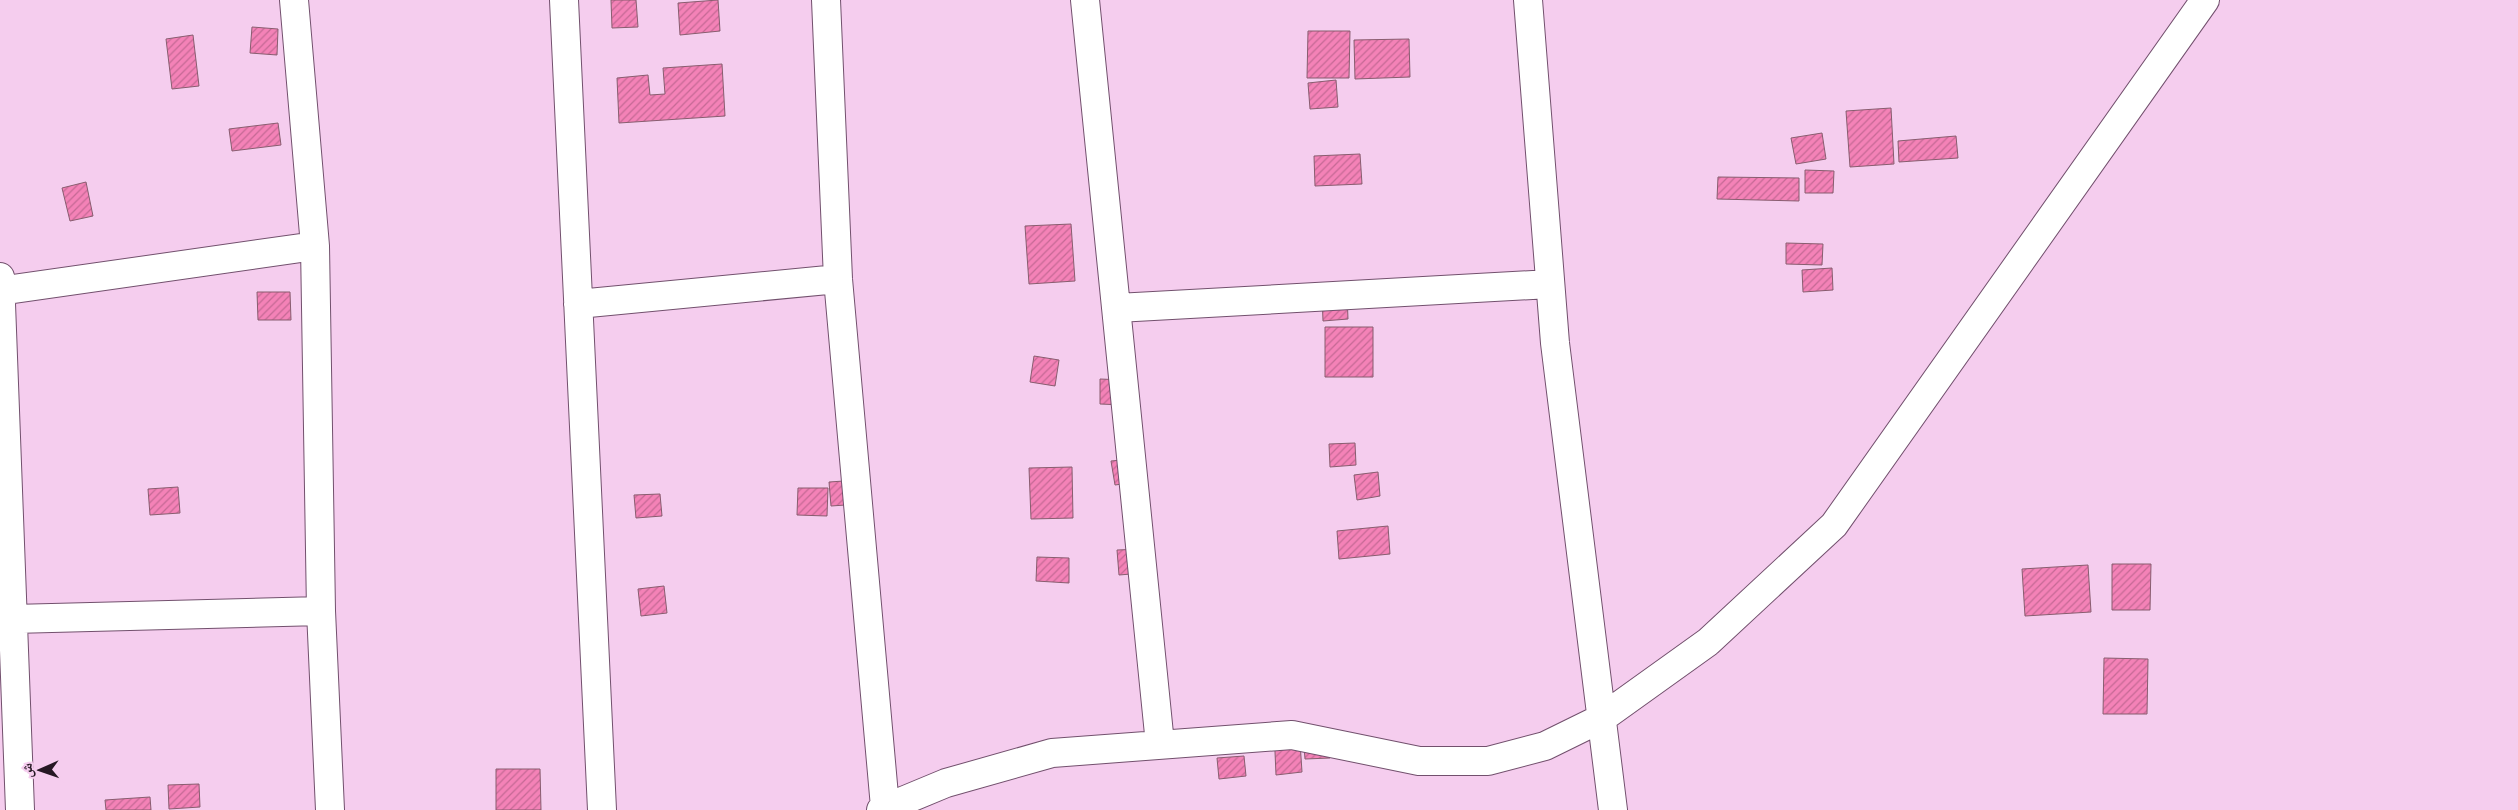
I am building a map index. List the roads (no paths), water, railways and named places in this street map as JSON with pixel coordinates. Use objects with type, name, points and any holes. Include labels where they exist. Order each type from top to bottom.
[{"type":"street","points":[[294,0],[315,246],[321,611],[330,810]]},
{"type":"street","points":[[564,0],[602,810]]},
{"type":"street","points":[[826,0],[838,279],[883,809],[946,783],[1052,753],[1292,735],[1419,761],[1488,761],[1545,746],[1602,718],[1708,642],[1834,525],[2205,0]]},
{"type":"street","points":[[1085,0],[1160,744]]},
{"type":"street","points":[[1528,0],[1555,343],[1613,810]]},
{"type":"street","points":[[0,291],[315,246]]},
{"type":"street","points":[[0,277],[20,810]]},
{"type":"street","points":[[578,304],[838,279]]},
{"type":"street","points":[[1117,308],[1550,284]]},
{"type":"street","points":[[13,620],[321,611]]}]
